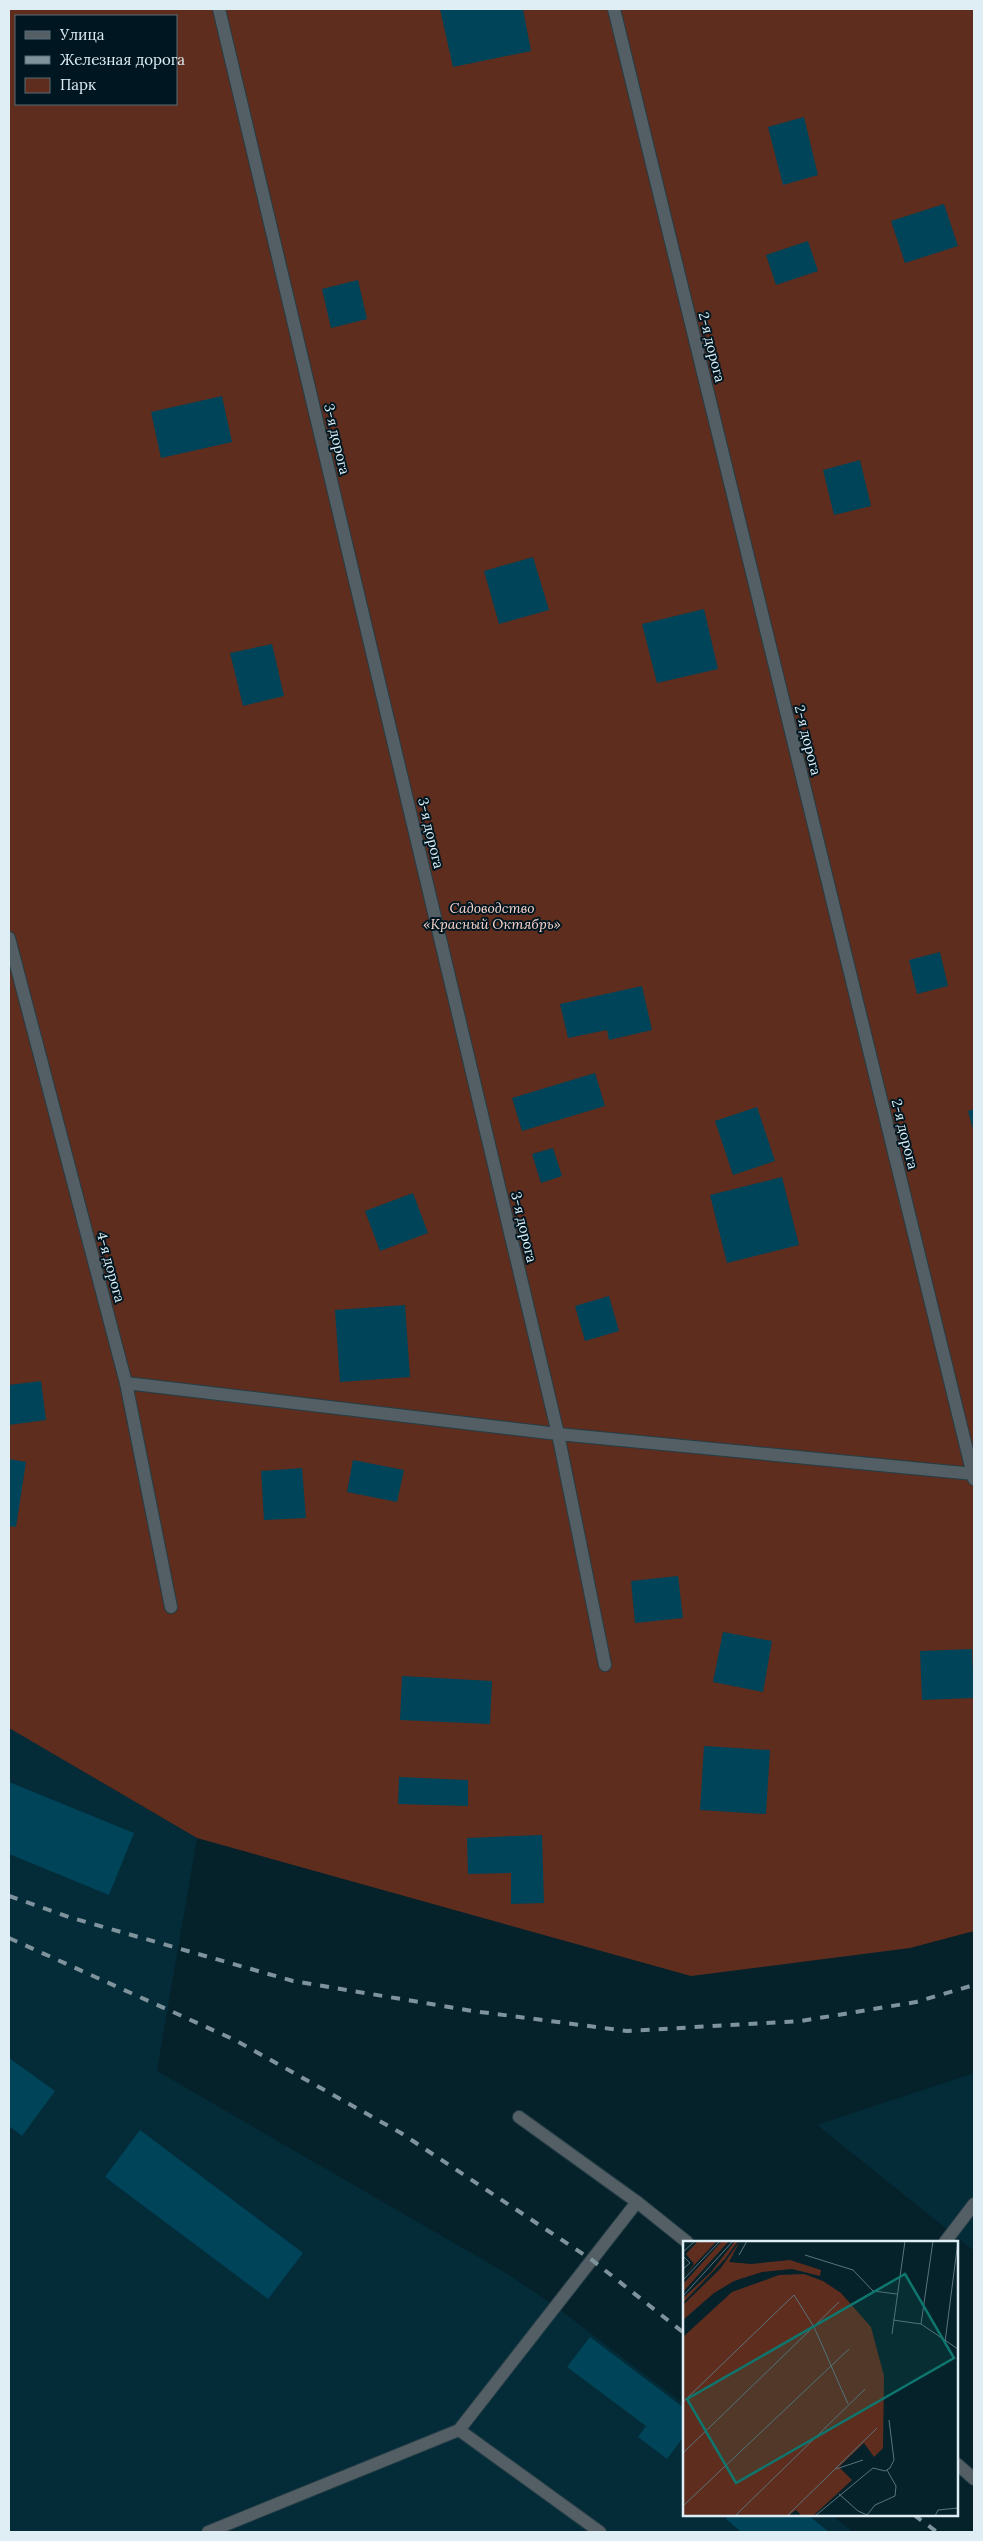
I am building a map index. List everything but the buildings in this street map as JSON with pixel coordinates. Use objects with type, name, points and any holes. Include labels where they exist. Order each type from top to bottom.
[{"type":"street","name":"3-я дорога","points":[[219,9],[558,1434],[605,1665]]},
{"type":"street","name":"2-я дорога","points":[[614,9],[974,1476]]},
{"type":"street","name":"4-я дорога","points":[[9,938],[126,1382],[170,1607]]},
{"type":"street","points":[[126,1382],[558,1434],[974,1476]]},
{"type":"street","points":[[519,2117],[637,2202],[686,2241]]},
{"type":"street","points":[[208,2532],[459,2430],[637,2202]]},
{"type":"street","points":[[946,2241],[974,2204]]},
{"type":"street","points":[[459,2430],[600,2532]]},
{"type":"street","points":[[958,2465],[974,2479]]},
{"type":"shaded area","points":[[9,1728],[197,1838],[157,2071],[506,2273],[555,2306],[683,2403],[683,2516],[832,2516],[854,2532],[9,2532]]},
{"type":"shaded area","points":[[974,2073],[974,2251],[817,2125]]},
{"type":"green space","name":"Садоводство «Красный Октябрь»","points":[[9,9],[974,9],[974,1931],[910,1948],[691,1976],[197,1838],[9,1728]]},
{"type":"railway","points":[[9,1896],[72,1918],[293,1981],[473,2011],[627,2031],[801,2021],[916,2002],[974,1985]]},
{"type":"railway","points":[[9,1938],[235,2040],[401,2133],[592,2260],[683,2332]]},
{"type":"railway","points":[[915,2516],[937,2532]]}]
